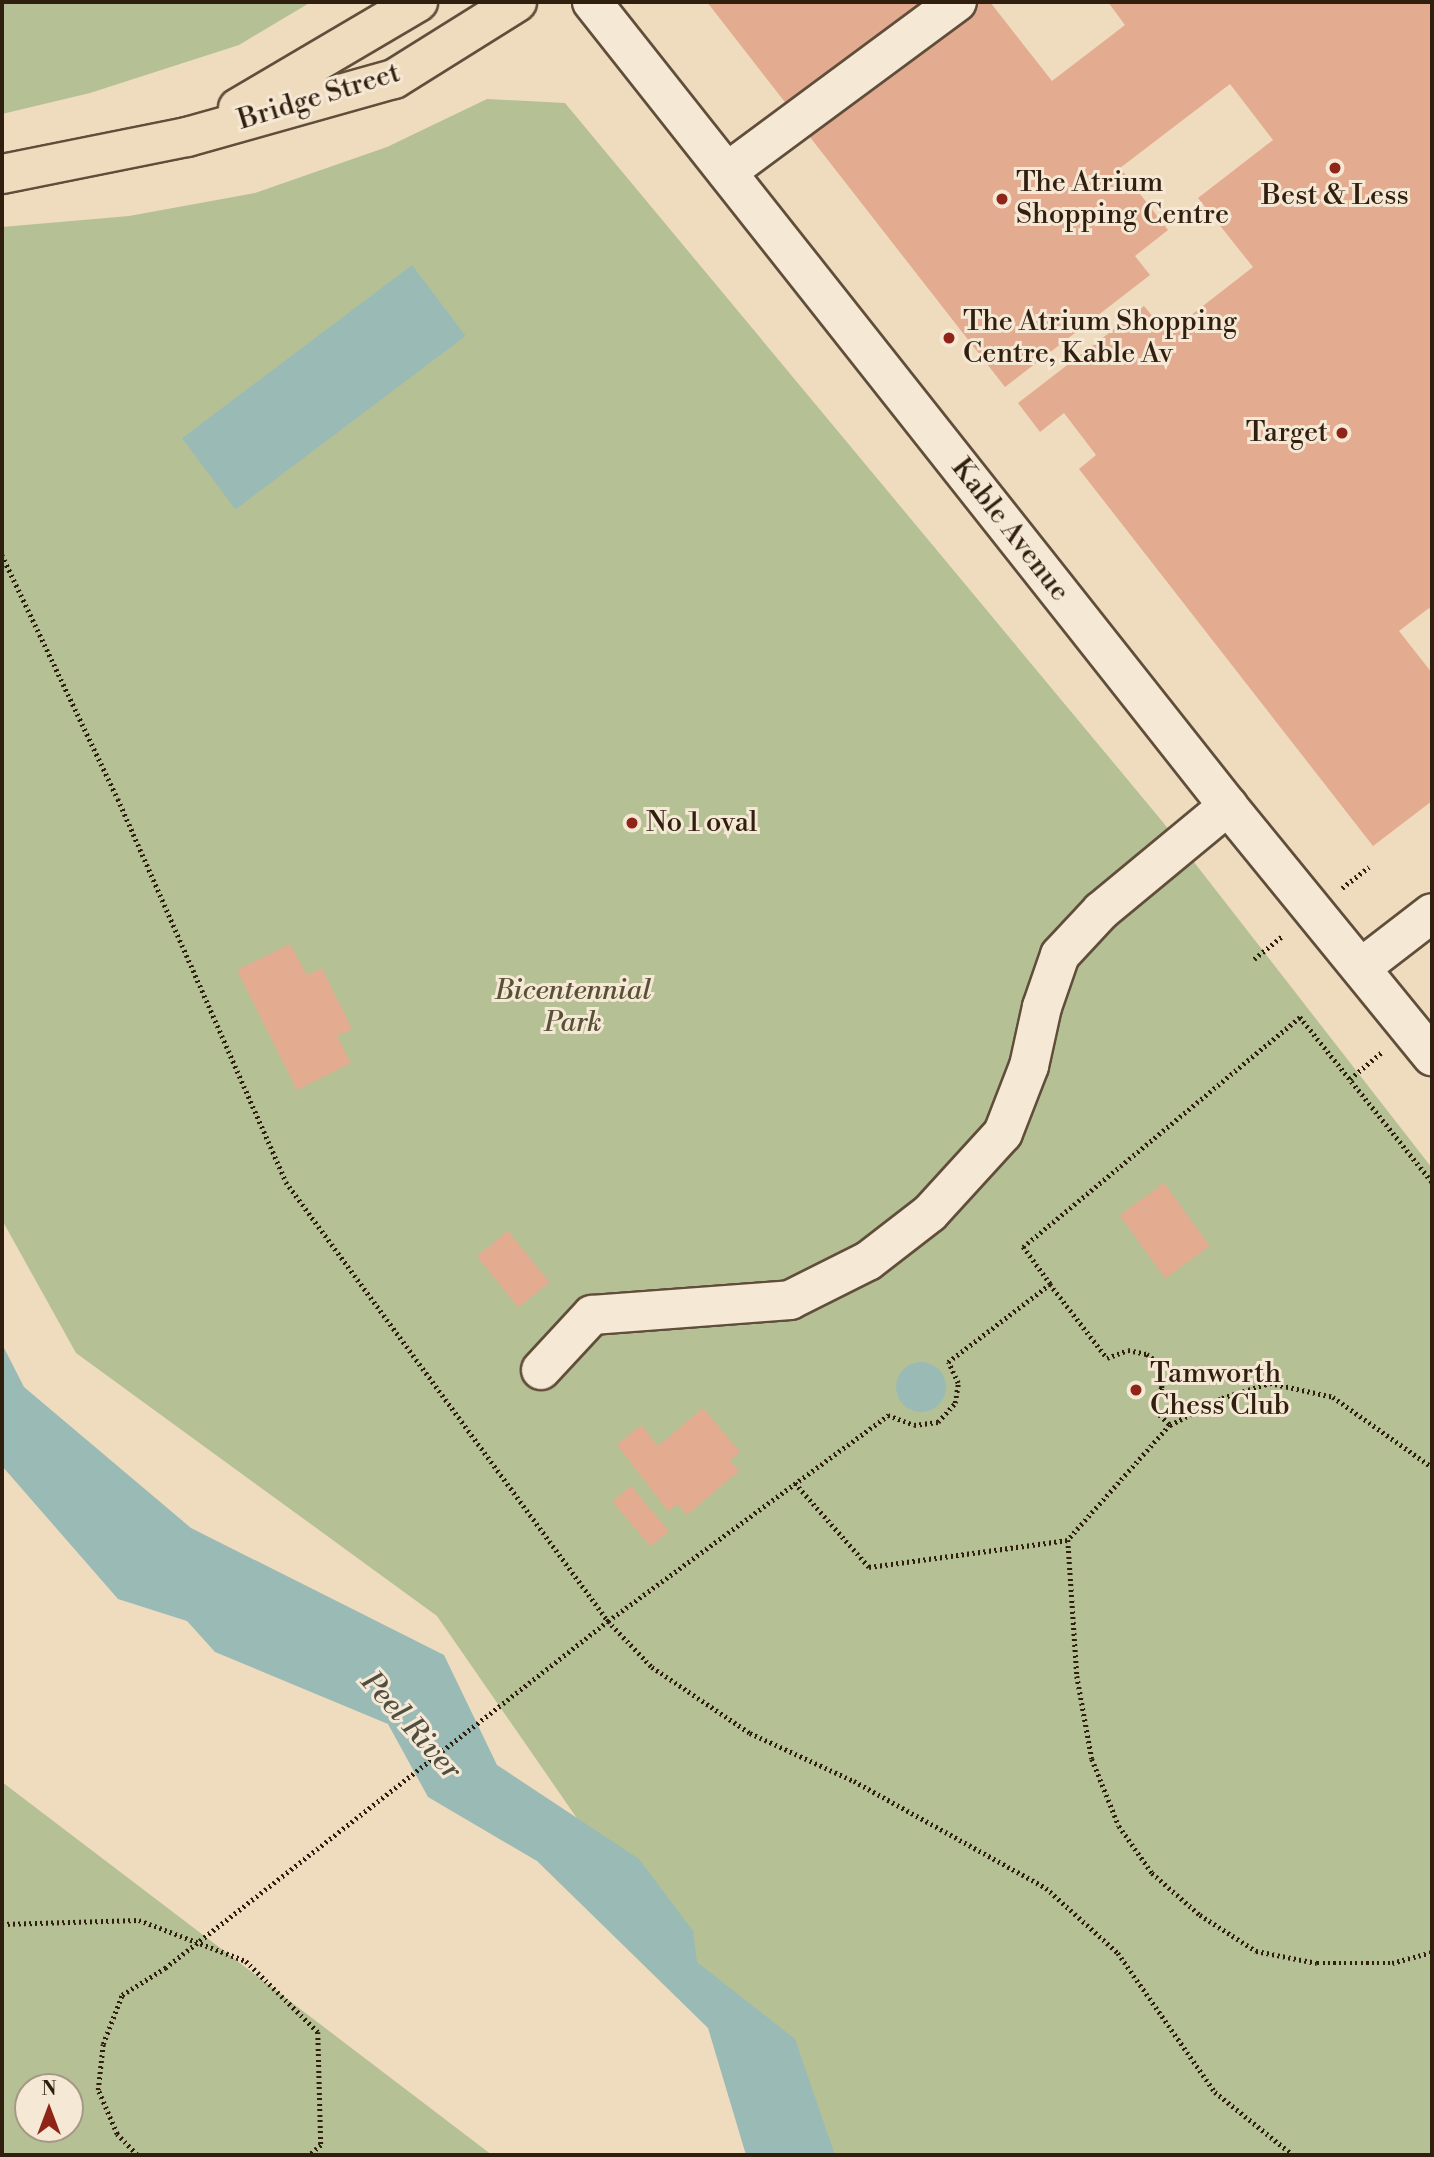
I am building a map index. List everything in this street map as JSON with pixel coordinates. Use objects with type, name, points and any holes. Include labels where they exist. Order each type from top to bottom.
[{"type":"main road","name":"Bridge Street","points":[[187,138],[418,2]]},
{"type":"main road","name":"Bridge Street","points":[[2,174],[187,138],[394,79],[517,2]]},
{"type":"street","name":"Kable Avenue","points":[[592,2],[1228,806],[1432,1056]]},
{"type":"street","points":[[727,172],[957,2]]},
{"type":"street","points":[[541,1370],[592,1315],[790,1300],[868,1261],[930,1213],[1003,1133],[1029,1066],[1042,1007],[1060,955],[1101,911],[1228,806]]},
{"type":"street","points":[[1362,967],[1432,913]]},
{"type":"path","points":[[2,555],[118,799],[286,1182],[608,1621],[652,1667],[750,1733],[854,1781],[1046,1888],[1118,1952],[1215,2092],[1293,2155]]},
{"type":"path","points":[[1363,871],[1369,867]]},
{"type":"path","points":[[1254,959],[1264,951]]},
{"type":"path","points":[[1170,1425],[1152,1407],[1162,1388],[1160,1364],[1147,1354],[1128,1350],[1107,1358],[1023,1247],[1300,1017],[1432,1182]]},
{"type":"path","points":[[1350,1079],[1386,1049]]},
{"type":"path","points":[[137,2155],[117,2134],[98,2090],[103,2044],[122,1995],[165,1968],[608,1621],[888,1415],[914,1425],[937,1422],[955,1403],[958,1383],[948,1362],[1050,1284]]},
{"type":"path","points":[[795,1483],[869,1567],[1068,1540],[1170,1425],[1222,1398],[1270,1383],[1333,1397],[1432,1467]]},
{"type":"path","points":[[1068,1540],[1077,1676],[1092,1759],[1119,1826],[1152,1873],[1200,1915],[1256,1951],[1317,1962],[1392,1962],[1431,1953]]},
{"type":"path","points":[[2,1924],[139,1920],[246,1961],[318,2032],[321,2145],[310,2155]]},
{"type":"green space","points":[[2,2],[311,2],[239,45],[90,93],[2,114]]},
{"type":"green space","name":"Bicentennial Park","points":[[487,99],[565,103],[1162,821],[1432,1168],[1432,2155],[810,2155],[437,1616],[76,1353],[2,1220],[2,227],[129,216],[255,193],[387,147]]},
{"type":"green space","points":[[2,1782],[492,2155],[2,2155]]},
{"type":"water","points":[[412,265],[466,336],[236,509],[182,438]]},
{"type":"water","name":"Peel River","points":[[2,1344],[24,1387],[191,1528],[444,1655],[497,1765],[639,1859],[693,1931],[697,1962],[795,2039],[835,2155],[746,2155],[708,2028],[537,1861],[428,1797],[388,1724],[215,1652],[187,1621],[118,1599],[2,1466]]},
{"type":"water","points":[[921,1362],[939,1369],[946,1387],[939,1405],[921,1412],[903,1405],[896,1387],[903,1369]]},
{"type":"building","points":[[707,2],[931,2],[795,115]]},
{"type":"building","points":[[975,2],[990,2],[1052,81],[1125,25],[1108,2],[1429,2],[1432,5],[1432,612],[1429,608],[1399,631],[1432,673],[1432,801],[1373,846],[1079,469],[1096,455],[1064,413],[1040,432],[1018,403],[1144,306],[1167,334],[1253,267],[1198,198],[1273,140],[1230,84],[1120,168],[1168,230],[1135,256],[1150,275],[1005,387],[806,132]]},
{"type":"building","points":[[290,944],[307,975],[322,968],[352,1029],[337,1036],[351,1063],[297,1090],[237,970]]},
{"type":"building","points":[[1164,1183],[1210,1246],[1165,1278],[1120,1215]]},
{"type":"building","points":[[508,1231],[550,1282],[518,1307],[477,1256]]},
{"type":"building","points":[[703,1408],[740,1452],[730,1460],[739,1471],[687,1515],[678,1504],[668,1511],[617,1445],[641,1425],[658,1446]]},
{"type":"building","points":[[631,1486],[669,1531],[651,1547],[613,1501]]},
{"type":"place","name":"Best & Less","points":[[1335,168]]},
{"type":"place","name":"The Atrium Shopping Centre","points":[[1002,199]]},
{"type":"place","name":"The Atrium Shopping Centre, Kable Av","points":[[949,338]]},
{"type":"place","name":"Target","points":[[1342,433]]},
{"type":"place","name":"No 1 oval","points":[[632,823]]},
{"type":"place","name":"Tamworth Chess Club","points":[[1136,1390]]}]
